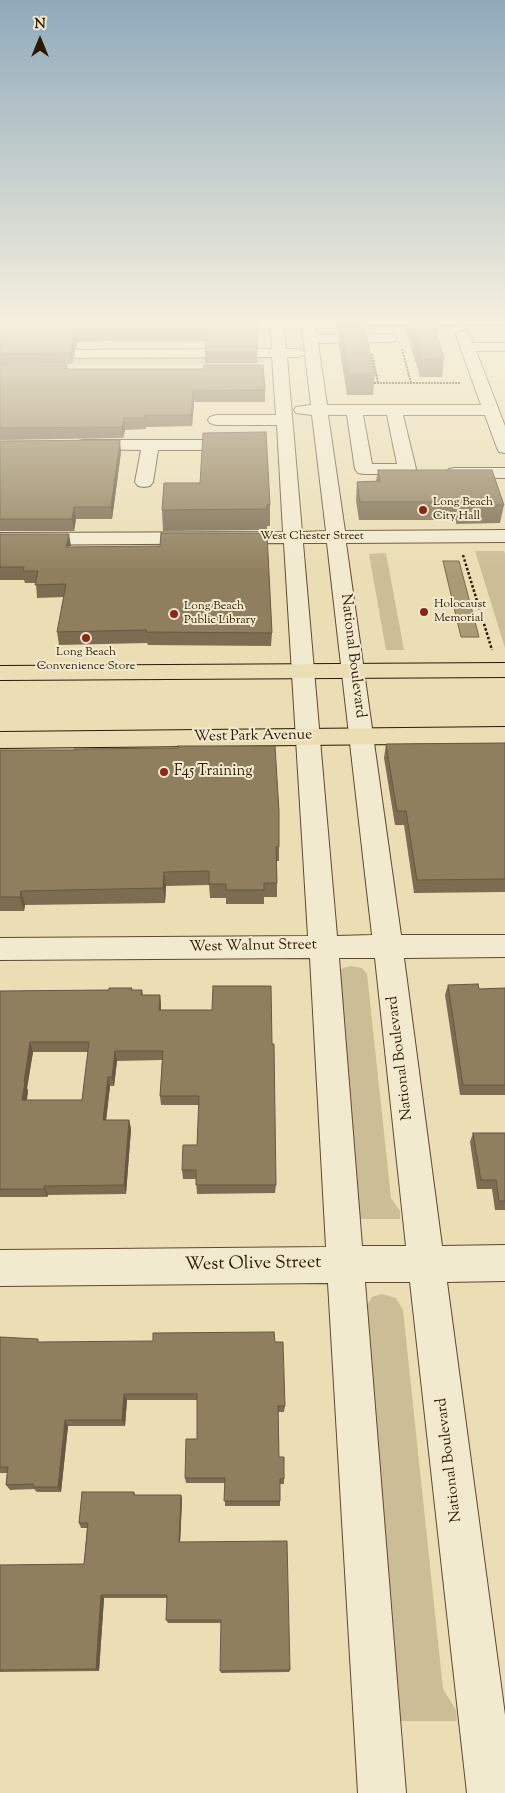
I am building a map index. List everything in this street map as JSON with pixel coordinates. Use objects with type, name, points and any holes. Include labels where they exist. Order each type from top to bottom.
[{"type":"highway","points":[[0,673],[505,670]]},
{"type":"highway","name":"West Park Avenue","points":[[0,740],[505,735]]},
{"type":"street","points":[[283,407],[324,946],[382,1793]]},
{"type":"street","name":"National Boulevard","points":[[320,407],[354,671],[491,1793]]},
{"type":"street","points":[[489,407],[505,448]]},
{"type":"street","points":[[216,420],[284,415],[320,410],[490,410]]},
{"type":"street","points":[[354,410],[364,469],[407,469]]},
{"type":"street","points":[[394,410],[408,473],[505,473]]},
{"type":"street","points":[[66,445],[324,444]]},
{"type":"street","points":[[144,482],[150,445]]},
{"type":"street","name":"West Chester Street","points":[[0,539],[505,536]]},
{"type":"street","name":"West Walnut Street","points":[[0,949],[505,946]]},
{"type":"street","name":"West Olive Street","points":[[0,1268],[505,1264]]},
{"type":"path","points":[[461,547],[493,652]]},
{"type":"shaded area","points":[[475,551],[504,551],[505,554],[505,648]]},
{"type":"shaded area","points":[[386,553],[404,650],[386,650],[369,554]]},
{"type":"shaded area","points":[[443,561],[459,561],[479,637],[461,637]]},
{"type":"shaded area","points":[[351,966],[362,968],[367,974],[391,1198],[400,1211],[400,1219],[348,1219],[337,974],[343,968]]},
{"type":"shaded area","points":[[382,1294],[396,1298],[403,1310],[443,1689],[456,1710],[457,1721],[387,1721],[365,1309],[372,1297]]},
{"type":"building","points":[[0,407],[192,407],[191,415],[145,415],[145,418],[124,418],[122,427],[0,428]]},
{"type":"building","points":[[266,432],[270,505],[267,505],[267,509],[162,510],[164,483],[200,483],[203,433]]},
{"type":"building","points":[[120,440],[111,507],[74,507],[72,519],[0,519],[0,441]]},
{"type":"building","points":[[378,470],[492,470],[504,505],[460,505],[459,502],[360,502],[357,482],[380,481]]},
{"type":"building","points":[[161,533],[267,533],[272,633],[146,632],[147,630],[57,632],[66,584],[35,585],[38,571],[23,571],[24,567],[0,567],[0,534],[69,534],[66,547],[160,546]]},
{"type":"building","points":[[505,743],[505,879],[417,880],[406,811],[397,811],[386,744]]},
{"type":"building","points":[[178,746],[275,746],[279,811],[279,847],[276,847],[277,883],[264,883],[264,890],[226,890],[226,884],[209,884],[209,871],[164,872],[163,888],[21,891],[20,897],[0,897],[0,750],[179,748]]},
{"type":"building","points":[[478,984],[479,989],[505,988],[505,1085],[463,1085],[448,985]]},
{"type":"building","points":[[213,986],[271,986],[272,1044],[274,1044],[276,1185],[196,1185],[196,1170],[182,1170],[183,1145],[197,1145],[199,1096],[160,1096],[163,1051],[115,1051],[112,1077],[108,1077],[103,1120],[129,1120],[124,1185],[44,1186],[44,1189],[0,1189],[0,991],[132,988],[131,990],[142,990],[141,995],[160,995],[159,1010],[212,1010]],"holes":[[[30,1042],[89,1042],[82,1100],[22,1100]]]},
{"type":"building","points":[[473,1133],[505,1133],[505,1201],[499,1201],[496,1180],[481,1180]]},
{"type":"building","points":[[274,1332],[275,1342],[283,1342],[285,1406],[278,1406],[279,1457],[284,1457],[284,1479],[280,1479],[280,1501],[224,1501],[225,1478],[185,1478],[186,1439],[197,1439],[197,1394],[124,1394],[122,1420],[65,1420],[58,1487],[33,1487],[33,1484],[6,1485],[8,1467],[0,1467],[0,1337],[38,1339],[38,1342],[153,1341],[153,1333]]},
{"type":"building","points":[[82,1492],[134,1492],[134,1495],[181,1495],[179,1542],[287,1541],[290,1670],[220,1671],[221,1620],[166,1620],[167,1595],[101,1595],[96,1669],[0,1670],[0,1565],[84,1564],[88,1523],[79,1523]]},
{"type":"place","name":"Long Beach City Hall","points":[[423,510]]},
{"type":"place","name":"Holocaust Memorial","points":[[424,612]]},
{"type":"place","name":"Long Beach Public Library","points":[[174,614]]},
{"type":"place","name":"Long Beach Convenience Store","points":[[86,638]]},
{"type":"place","name":"F45 Training","points":[[164,772]]}]
